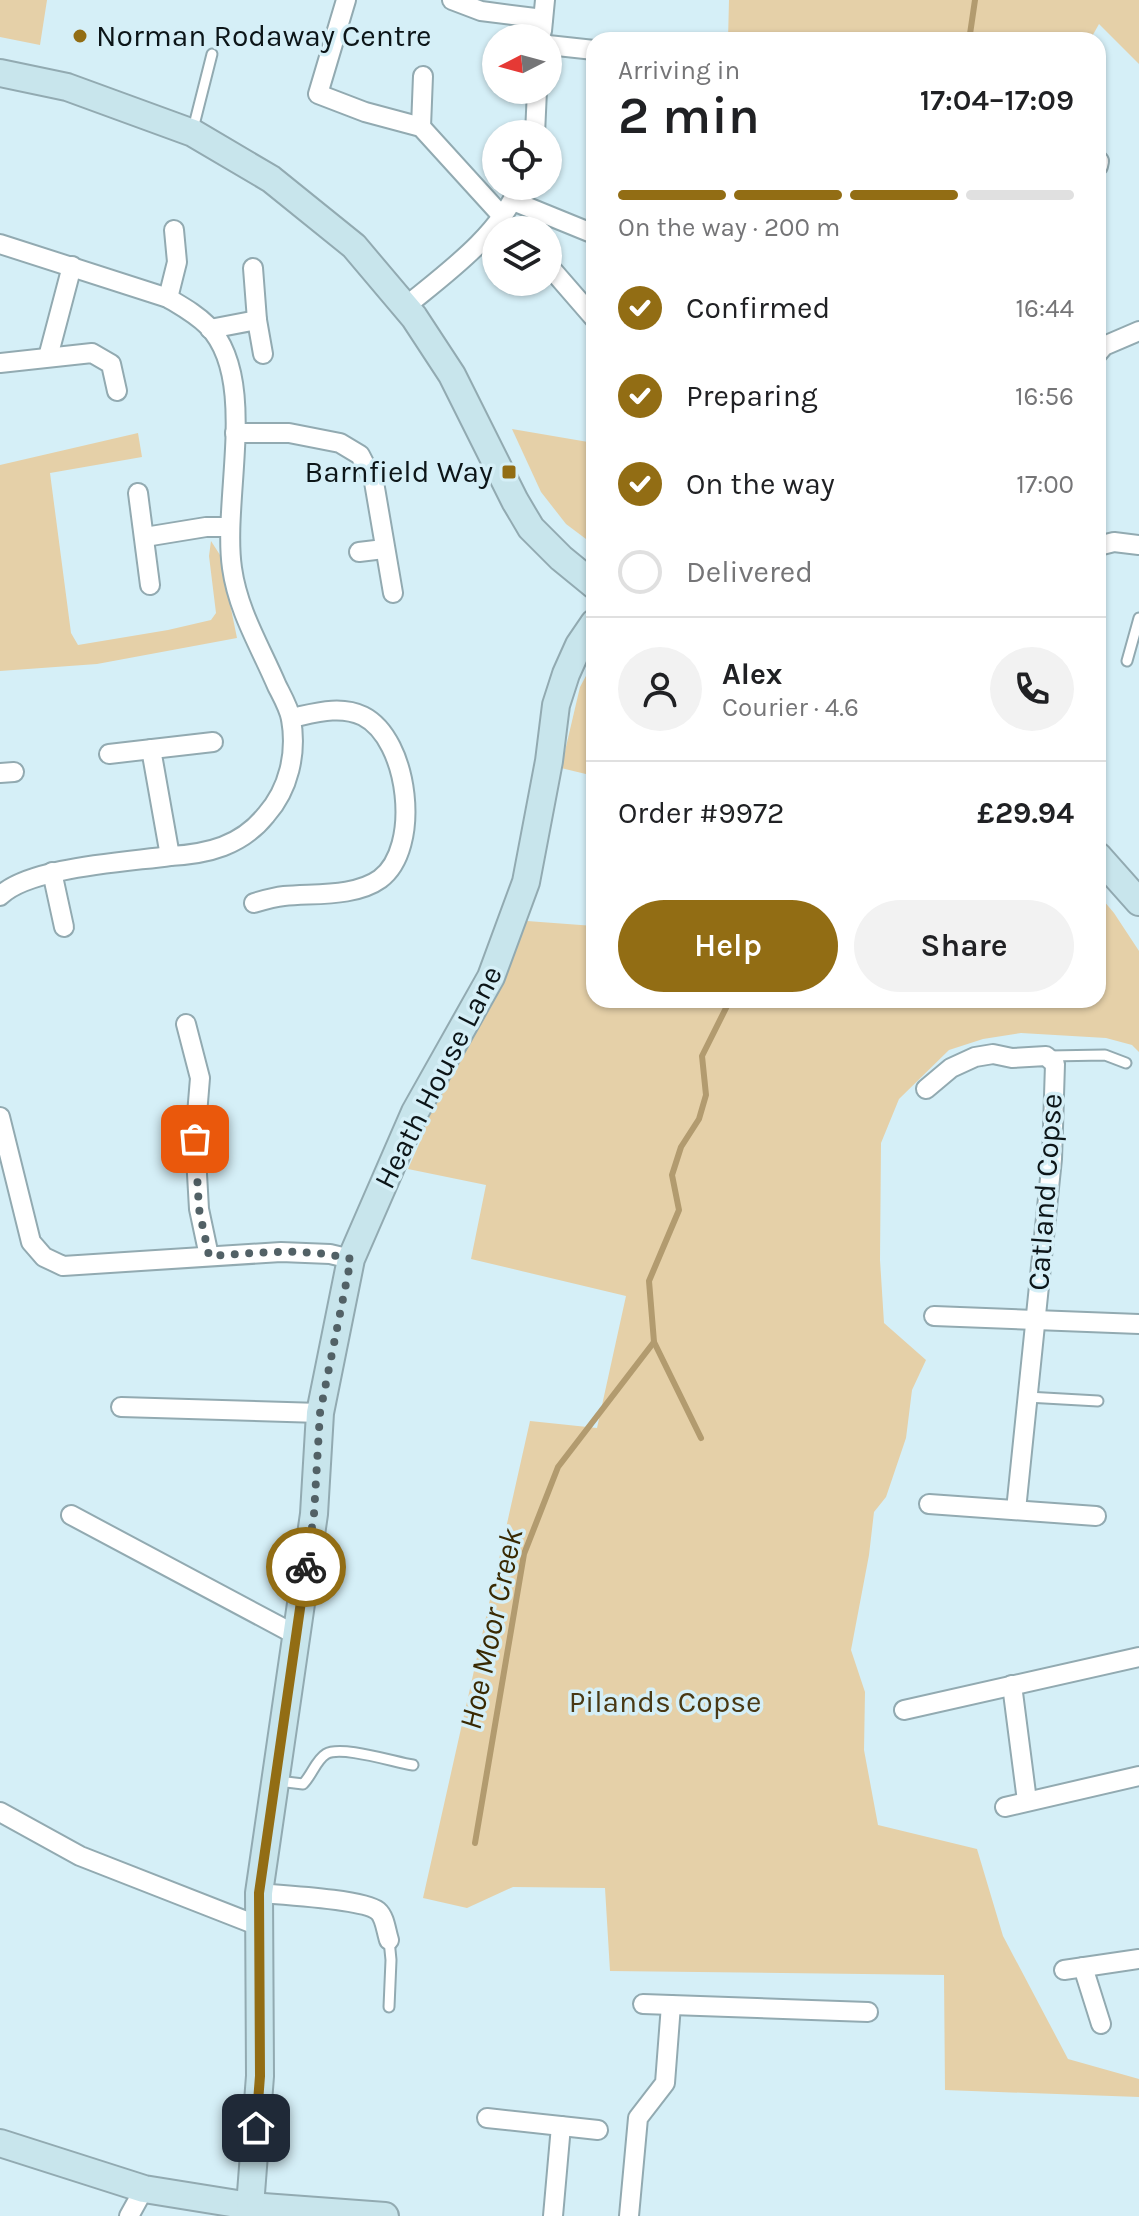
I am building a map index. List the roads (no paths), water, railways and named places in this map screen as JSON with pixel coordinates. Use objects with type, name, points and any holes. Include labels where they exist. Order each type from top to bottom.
[{"type":"street","points":[[346,0],[318,94],[365,112],[421,127],[511,201],[586,231]]},
{"type":"street","points":[[452,0],[481,11],[544,9]]},
{"type":"street","points":[[562,47],[586,49]]},
{"type":"street","points":[[0,73],[67,87],[193,133],[271,179],[354,246],[405,307],[452,375],[531,528],[586,578]]},
{"type":"street","points":[[421,127],[423,76]]},
{"type":"street","points":[[405,307],[471,253],[511,201]]},
{"type":"street","points":[[168,298],[177,262],[174,230]]},
{"type":"street","points":[[0,244],[168,298],[193,312],[210,329],[229,360],[235,393],[229,527],[237,597],[291,718],[291,771],[282,793],[256,828],[239,841],[218,850],[190,855],[52,872],[30,879],[0,896]]},
{"type":"street","points":[[48,357],[72,266]]},
{"type":"street","points":[[253,268],[263,354]]},
{"type":"street","points":[[562,281],[586,309]]},
{"type":"street","points":[[210,329],[257,320]]},
{"type":"street","points":[[1106,344],[1139,331]]},
{"type":"street","points":[[0,363],[92,353],[111,364],[117,391]]},
{"type":"street","points":[[235,433],[289,433],[340,443],[360,455],[374,482],[393,593]]},
{"type":"street","points":[[138,493],[150,585]]},
{"type":"street","points":[[145,537],[206,527],[229,527]]},
{"type":"street","points":[[1106,544],[1139,545]]},
{"type":"street","points":[[359,552],[384,549]]},
{"type":"street","name":"Heath House Lane","points":[[250,2206],[260,2076],[259,1893],[314,1514],[320,1413],[351,1259],[415,1112],[491,977],[526,882],[549,761],[556,705],[566,674],[586,635]]},
{"type":"street","points":[[254,903],[279,888],[350,891],[377,881],[392,869],[400,852],[405,826],[401,772],[385,735],[373,722],[341,709],[291,718]]},
{"type":"street","points":[[109,754],[213,742]]},
{"type":"street","points":[[151,749],[170,856]]},
{"type":"street","points":[[1106,865],[1139,902]]},
{"type":"street","points":[[52,872],[64,927]]},
{"type":"street","points":[[186,1024],[200,1078],[195,1139],[199,1209],[209,1256]]},
{"type":"street","name":"Catland Copse","points":[[926,1089],[951,1068],[975,1057],[993,1054],[1012,1058],[1046,1056],[1055,1064],[1052,1159],[1016,1510]]},
{"type":"street","points":[[0,1117],[31,1242],[44,1257],[63,1266],[281,1252],[330,1254],[351,1259]]},
{"type":"street","name":"Catland Copse","points":[[934,1316],[1139,1324]]},
{"type":"street","points":[[121,1407],[320,1413]]},
{"type":"street","points":[[929,1504],[1096,1516]]},
{"type":"street","points":[[71,1515],[296,1635]]},
{"type":"street","points":[[904,1710],[1139,1657]]},
{"type":"street","points":[[1012,1685],[1027,1801]]},
{"type":"street","points":[[1005,1807],[1139,1776]]},
{"type":"street","points":[[0,1812],[80,1856],[259,1926]]},
{"type":"street","points":[[259,1893],[375,1908],[382,1915],[389,1940]]},
{"type":"street","points":[[1064,1970],[1139,1959]]},
{"type":"street","points":[[1083,1967],[1101,2024]]},
{"type":"street","points":[[643,2004],[868,2012]]},
{"type":"street","points":[[629,2216],[638,2118],[665,2083],[671,2005]]},
{"type":"street","points":[[487,2118],[598,2130]]},
{"type":"street","points":[[553,2216],[561,2126]]},
{"type":"street","points":[[0,2143],[144,2189],[306,2213],[385,2216]]},
{"type":"street","points":[[129,2216],[144,2189]]},
{"type":"lane","points":[[193,133],[212,54]]},
{"type":"lane","points":[[1127,661],[1139,618]]},
{"type":"lane","points":[[1046,1056],[1105,1055],[1126,1063]]},
{"type":"lane","points":[[1027,1397],[1098,1401]]},
{"type":"lane","points":[[275,1780],[303,1784],[324,1755],[331,1752],[354,1753],[413,1765]]},
{"type":"lane","points":[[389,1940],[389,2007]]},
{"type":"waterway","name":"Hoe Moor Creek","points":[[970,32],[975,0]]},
{"type":"waterway","name":"Hoe Moor Creek","points":[[475,1843],[524,1554],[558,1467],[654,1342],[649,1281],[679,1210],[672,1175],[681,1147],[699,1119],[706,1095],[702,1056],[726,1008]]},
{"type":"waterway","points":[[654,1342],[701,1438]]},
{"type":"place","name":"Norman Rodaway Centre","points":[[80,36]]},
{"type":"place","name":"Barnfield Way","points":[[509,472]]},
{"type":"park label","name":"Pilands Copse","points":[[665,1702]]}]
